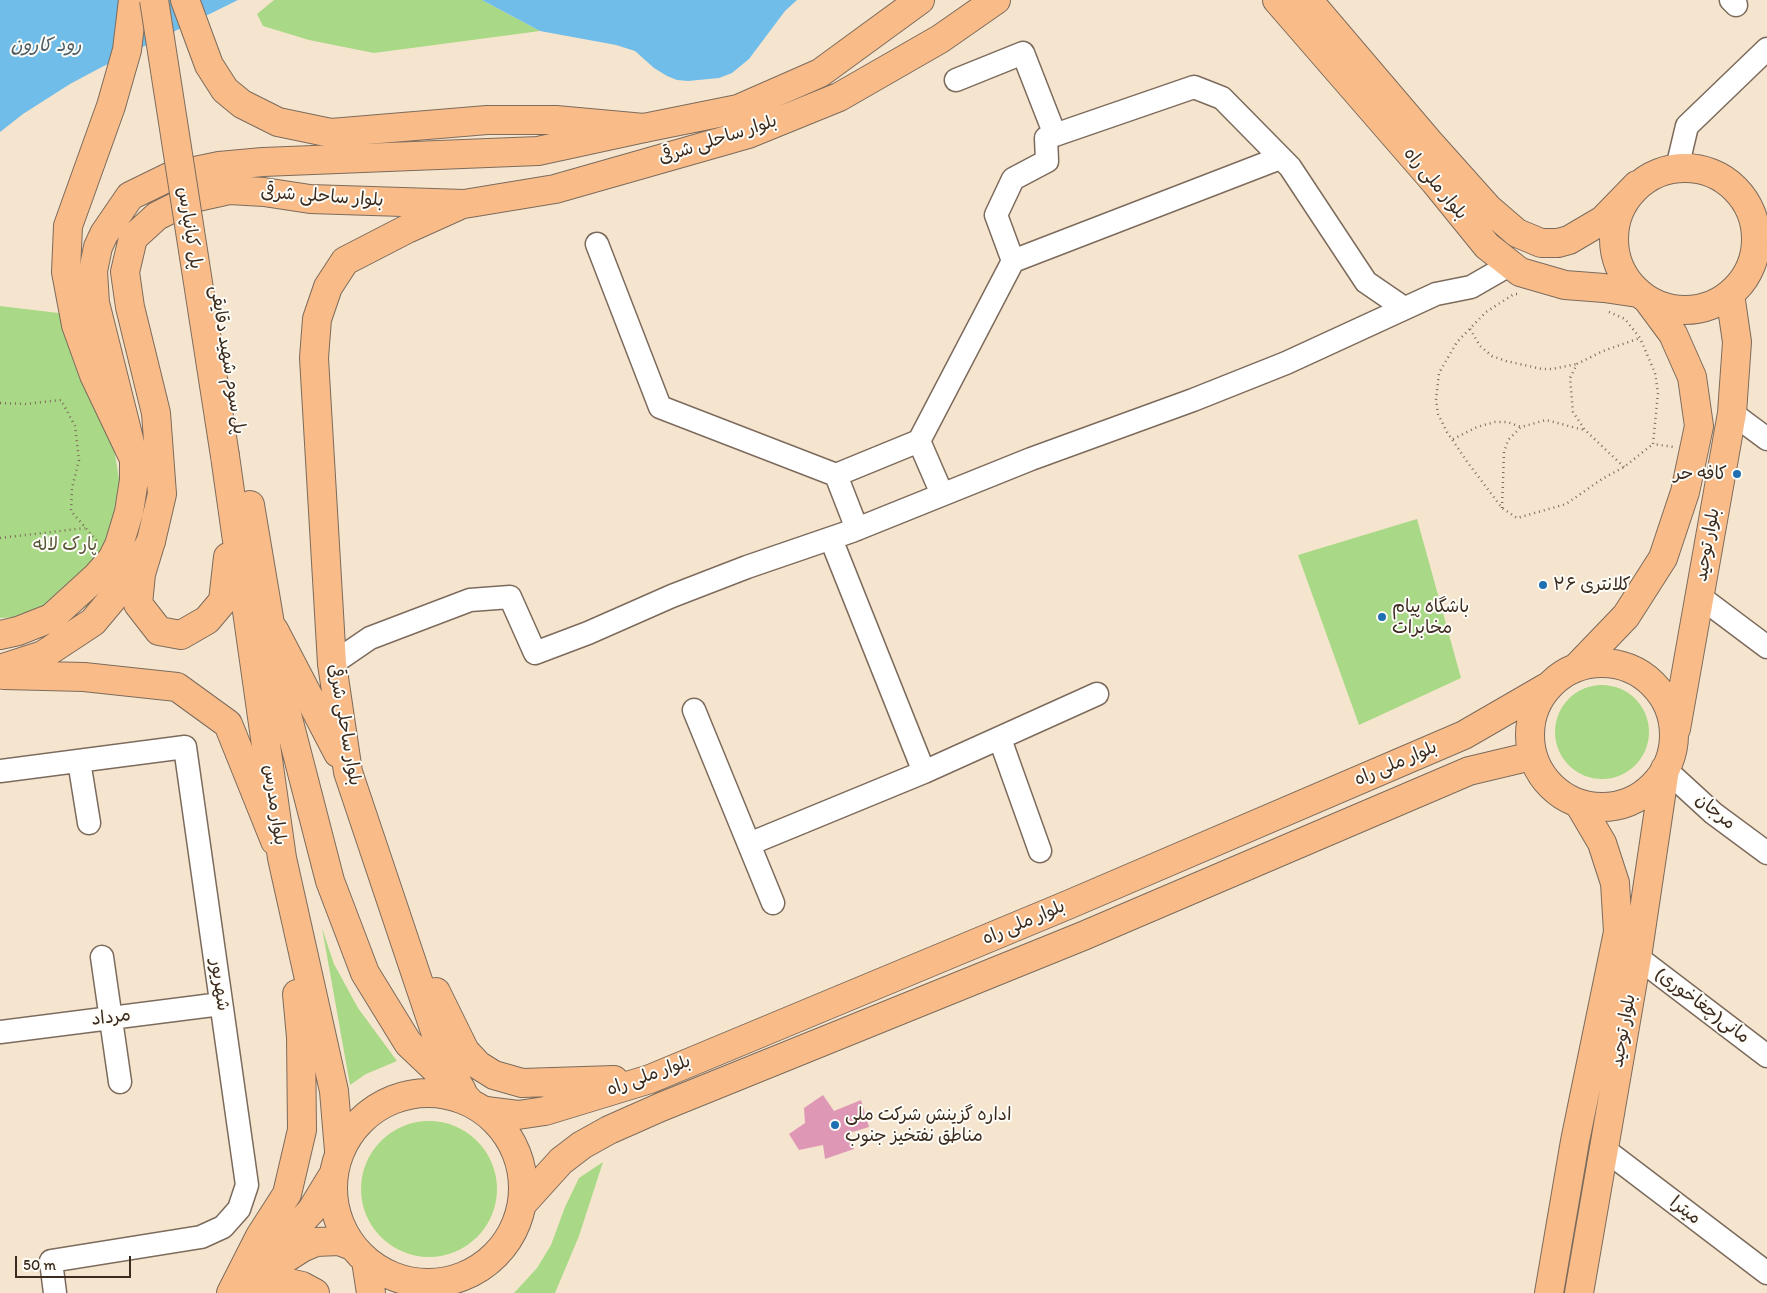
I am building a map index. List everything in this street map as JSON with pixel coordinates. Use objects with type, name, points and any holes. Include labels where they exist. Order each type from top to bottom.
[{"type":"main road","points":[[133,0],[128,50],[111,106],[68,226],[66,272],[76,325],[94,375],[134,459]]},
{"type":"main road","name":"پل کیانپارس","points":[[154,0],[233,455]]},
{"type":"main road","name":"پل سوم شهید دقایقی","points":[[170,0],[233,455]]},
{"type":"main road","points":[[185,0],[209,65],[225,90],[242,104],[278,122],[331,133],[487,120],[556,120],[644,128]]},
{"type":"main road","name":"بلوار ساحلی شرقی","points":[[0,635],[18,632],[51,618],[96,576],[112,559],[119,546],[129,512],[134,480],[134,459],[95,303],[93,271],[98,247],[104,234],[130,196],[171,176],[219,166],[263,162],[538,151],[738,109],[820,73],[920,0]]},
{"type":"main road","name":"بلوار ساحلی شرقی","points":[[0,669],[43,655],[93,622],[124,585],[142,558],[151,540],[162,494],[156,413],[130,307],[125,272],[132,238],[157,216],[194,198],[229,190],[264,192],[310,199],[464,204],[555,189],[748,134],[839,97],[940,39],[996,0]]},
{"type":"main road","name":"بلوار ملی راه","points":[[1277,0],[1435,182],[1487,246],[1520,272],[1565,285],[1604,288],[1643,296]]},
{"type":"main road","name":"بلوار ملی راه","points":[[1308,0],[1488,208],[1517,233],[1542,243],[1558,243],[1569,240],[1603,220],[1637,185]]},
{"type":"main road","points":[[1677,168],[1699,169],[1720,176],[1737,190],[1743,198],[1750,209],[1756,230],[1755,252],[1748,284],[1709,307],[1684,311],[1660,306],[1643,296],[1622,274],[1614,251],[1614,226],[1623,202],[1637,185],[1656,173],[1677,168]]},
{"type":"main road","points":[[1743,198],[1767,211]]},
{"type":"main road","name":"بلوار ساحلی شرقی","points":[[464,204],[407,229],[345,261],[328,287],[317,318],[314,358],[332,664],[348,772],[446,1064],[477,1106]]},
{"type":"main road","name":"بلوار توحید","points":[[1675,736],[1732,413],[1738,342],[1748,284]]},
{"type":"main road","name":"بلوار توحید","points":[[1577,667],[1626,616],[1662,558],[1686,492],[1699,426],[1692,377],[1673,334],[1643,296]]},
{"type":"main road","name":"بلوار مدرس","points":[[233,455],[233,516],[282,858],[334,1091],[336,1163],[333,1200],[340,1225],[359,1254]]},
{"type":"main road","name":"بلوار مدرس","points":[[233,455],[270,622],[282,695],[330,881],[365,974],[408,1043],[477,1106]]},
{"type":"main road","points":[[151,540],[141,574],[138,604],[159,631],[181,635],[207,620],[223,601],[233,516]]},
{"type":"main road","points":[[270,622],[348,772]]},
{"type":"main road","points":[[1590,663],[1615,663],[1639,672],[1658,689],[1670,711],[1675,736],[1671,758],[1660,778],[1644,794],[1624,805],[1601,808],[1578,804],[1558,793],[1542,776],[1532,756],[1529,733],[1534,708],[1547,687],[1566,671],[1577,667],[1590,663]]},
{"type":"main road","points":[[0,675],[84,677],[176,688],[228,724],[282,858],[302,1037],[302,1130],[287,1194],[260,1236],[241,1292]]},
{"type":"main road","name":"بلوار ملی راه","points":[[241,1292],[310,1211],[352,1129],[370,1110],[393,1098],[418,1092],[443,1093],[477,1106],[518,1115],[545,1111],[650,1079],[1070,904],[1464,735],[1547,687]]},
{"type":"main road","name":"بلوار ملی راه","points":[[523,1203],[561,1161],[582,1145],[608,1130],[1083,936],[1469,771],[1532,756]]},
{"type":"main road","name":"بلوار توحید","points":[[1579,1293],[1637,957],[1665,769]]},
{"type":"main road","name":"بلوار توحید","points":[[1549,1293],[1575,1141],[1618,932],[1615,883],[1602,843],[1578,804]]},
{"type":"main road","points":[[1070,904],[1083,936]]},
{"type":"main road","points":[[406,944],[428,976],[465,1051],[478,1065],[494,1075],[522,1083],[650,1079]]},
{"type":"main road","points":[[477,1106],[504,1130],[517,1152],[523,1177],[523,1203],[516,1226],[479,1293]]},
{"type":"main road","points":[[241,1292],[269,1270],[302,1248],[316,1242],[339,1241],[384,1273],[406,1281],[428,1284],[450,1282],[470,1274],[483,1266],[505,1246]]},
{"type":"main road","points":[[359,1254],[371,1293]]},
{"type":"main road","points":[[241,1292],[273,1282],[285,1282],[302,1286],[315,1293]]},
{"type":"street","points":[[1677,168],[1687,126],[1767,49]]},
{"type":"street","points":[[956,80],[1023,53],[1055,135]]},
{"type":"street","points":[[1013,261],[996,215],[1013,180],[1047,161],[1046,138],[1194,86],[1222,98],[1290,167],[1366,282],[1404,308]]},
{"type":"street","points":[[597,244],[660,407],[836,475],[919,441],[1013,261],[1280,158]]},
{"type":"street","points":[[332,664],[370,638],[470,600],[510,597],[535,653],[672,596],[857,529],[1031,458],[1202,397],[1286,363],[1436,294],[1471,287],[1511,264]]},
{"type":"street","points":[[1732,413],[1767,439]]},
{"type":"street","points":[[919,441],[942,494]]},
{"type":"street","points":[[836,475],[857,529]]},
{"type":"street","points":[[831,538],[924,772]]},
{"type":"street","points":[[1699,596],[1767,647]]},
{"type":"street","points":[[749,844],[924,772],[1097,694]]},
{"type":"street","points":[[694,710],[773,903]]},
{"type":"street","points":[[1000,739],[1040,851]]},
{"type":"street","name":"شهریور","points":[[0,771],[185,747],[247,1185],[239,1209],[223,1227],[201,1237],[50,1261],[55,1293]]},
{"type":"street","points":[[79,761],[89,823]]},
{"type":"street","name":"مرجان","points":[[1665,769],[1713,813],[1767,853]]},
{"type":"street","points":[[102,957],[120,1082]]},
{"type":"street","name":"مانی(چغاخوری)","points":[[1637,957],[1767,1056]]},
{"type":"street","name":"مرداد","points":[[0,1032],[221,1004]]},
{"type":"street","name":"میترا","points":[[1604,1149],[1767,1273]]},
{"type":"path","points":[[1522,294],[1514,294],[1486,312],[1457,342],[1439,373],[1436,400],[1438,414],[1453,439],[1468,463],[1502,508],[1517,518],[1566,504],[1602,479],[1624,467],[1654,444],[1694,449]]},
{"type":"path","points":[[1607,310],[1625,319],[1640,338],[1655,373],[1658,393],[1654,444]]},
{"type":"path","points":[[1470,329],[1480,346],[1492,356],[1542,369],[1577,364],[1603,351],[1640,338]]},
{"type":"path","points":[[1577,364],[1570,378],[1573,412],[1585,430],[1624,467]]},
{"type":"path","points":[[0,404],[26,404],[61,400],[75,426],[79,460],[72,488],[71,511],[85,528],[0,538]]},
{"type":"path","points":[[1502,508],[1504,452],[1508,440],[1521,427],[1546,420],[1585,430]]},
{"type":"path","points":[[1453,439],[1478,427],[1496,422],[1507,422],[1521,427]]},
{"type":"green space","points":[[274,0],[482,0],[540,31],[374,53],[309,40],[263,26],[257,14]]},
{"type":"green space","name":"پارک لاله","points":[[0,306],[92,317],[139,598],[36,616],[0,618]]},
{"type":"green space","name":"باشگاه پیام مخابرات","points":[[1417,519],[1461,678],[1359,725],[1298,555]]},
{"type":"green space","points":[[1602,685],[1620,688],[1635,699],[1646,714],[1649,732],[1646,750],[1635,765],[1620,776],[1602,779],[1584,776],[1569,765],[1558,750],[1555,732],[1558,714],[1569,699],[1584,688]]},
{"type":"green space","points":[[322,928],[334,964],[358,1008],[397,1061],[366,1074],[350,1085]]},
{"type":"green space","points":[[429,1121],[455,1126],[477,1141],[492,1163],[497,1189],[492,1215],[477,1237],[455,1252],[429,1257],[403,1252],[381,1237],[366,1215],[361,1189],[366,1163],[381,1141],[403,1126]]},
{"type":"green space","points":[[603,1162],[579,1236],[555,1293],[514,1293],[537,1268],[551,1245],[565,1207],[579,1178]]},
{"type":"water","name":"رود کارون","points":[[0,0],[238,0],[70,84],[23,114],[0,132]]},
{"type":"water","points":[[482,0],[797,0],[785,11],[749,59],[732,73],[719,78],[688,81],[677,80],[667,76],[654,68],[635,51],[616,45],[540,31]]},
{"type":"building","name":"اداره گزینش شرکت ملی مناطق نفتخیز جنوب","points":[[823,1095],[834,1111],[861,1100],[869,1127],[849,1133],[854,1149],[825,1159],[823,1145],[799,1150],[789,1134],[805,1123],[804,1108]]},
{"type":"place","name":"کافه حر","points":[[1737,474]]},
{"type":"place","name":"کلانتری ۲۶","points":[[1543,585]]},
{"type":"place","name":"باشگاه پیام مخابرات","points":[[1382,617]]},
{"type":"place","name":"اداره گزینش شرکت ملی مناطق نفتخیز جنوب","points":[[835,1125]]}]
